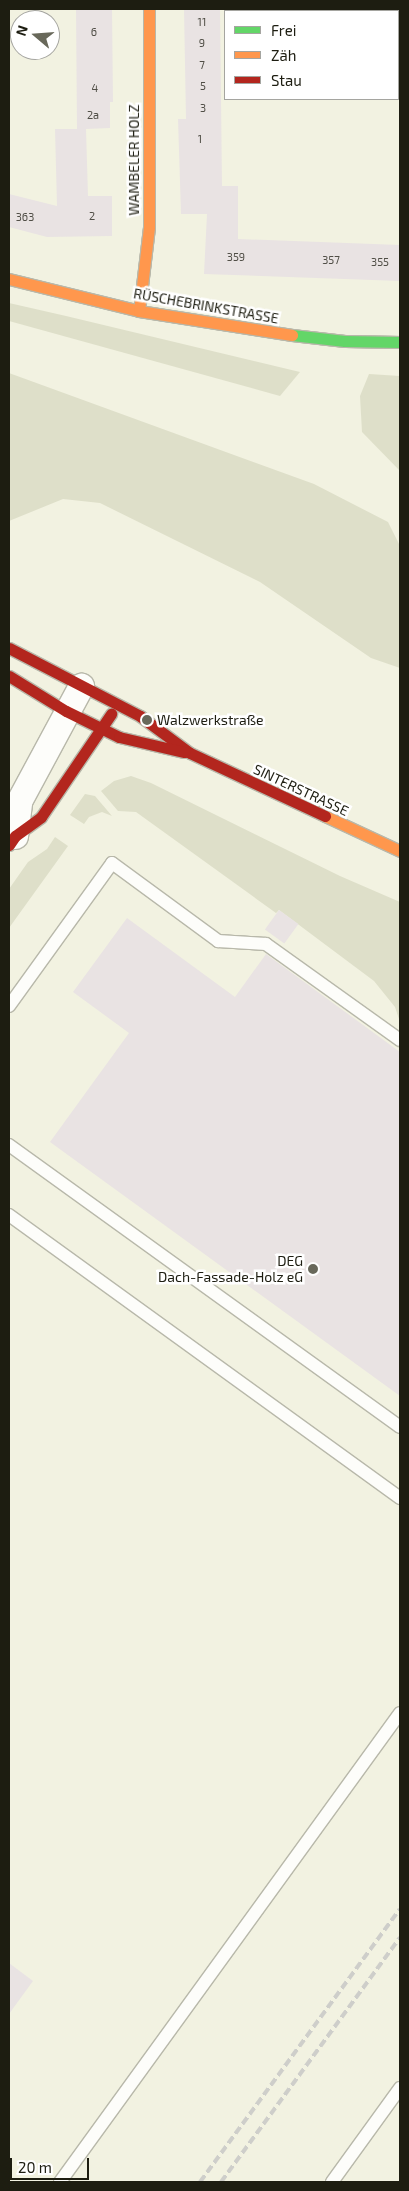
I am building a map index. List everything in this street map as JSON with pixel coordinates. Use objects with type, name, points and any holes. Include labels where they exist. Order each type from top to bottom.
[{"type":"street","name":"WAMBELER HOLZ","points":[[139,310],[149,227],[149,9]]},
{"type":"street","name":"RÜSCHEBRINKSTRASSE","points":[[9,279],[139,310],[288,335],[400,342]]},
{"type":"street","name":"SINTERSTRASSE","points":[[9,648],[147,720],[190,753],[400,851]]},
{"type":"street","name":"SINTERSTRASSE","points":[[9,676],[66,711],[103,728],[149,745],[190,753]]},
{"type":"street","points":[[12,841],[19,801],[81,686]]},
{"type":"street","points":[[12,841],[41,816],[103,728],[117,704]]},
{"type":"lane","points":[[9,1006],[112,863],[218,941],[266,944],[400,1040]]},
{"type":"lane","points":[[9,1145],[400,1427]]},
{"type":"lane","points":[[9,1215],[400,1498]]},
{"type":"lane","points":[[60,2182],[400,1713]]},
{"type":"lane","points":[[332,2182],[400,2088]]},
{"type":"green space","points":[[9,303],[300,372],[280,396],[9,321]]},
{"type":"green space","points":[[9,373],[314,484],[388,522],[400,546],[400,668],[371,658],[260,582],[100,503],[63,499],[9,521]]},
{"type":"green space","points":[[369,374],[400,376],[400,471],[362,432],[360,396]]},
{"type":"green space","points":[[131,776],[151,783],[340,876],[400,902],[400,1022],[395,1007],[374,981],[279,910],[276,913],[136,812],[118,811],[101,791],[114,781]]},
{"type":"green space","points":[[85,794],[95,796],[112,816],[102,812],[89,817],[84,824],[70,815]]},
{"type":"green space","points":[[55,837],[68,846],[9,928],[9,889],[28,862],[47,849]]},
{"type":"building","points":[[76,9],[112,9],[113,102],[110,102],[110,128],[86,129],[88,196],[112,196],[112,236],[47,237],[9,227],[9,194],[57,206],[55,129],[77,129]]},
{"type":"building","points":[[184,9],[220,9],[222,186],[238,186],[238,239],[400,245],[400,281],[204,274],[207,214],[181,214],[178,119],[186,119]]},
{"type":"building","points":[[279,910],[298,924],[284,944],[265,929]]},
{"type":"building","name":"DEG Dach-Fassade-Holz eG","points":[[127,918],[235,997],[266,954],[400,1052],[400,1396],[50,1142],[129,1033],[73,992]]},
{"type":"building","points":[[9,1963],[33,1981],[9,2014]]},
{"type":"railway","points":[[200,2182],[400,1909]]},
{"type":"railway","points":[[221,2182],[400,1937]]},
{"type":"traffic: fast","points":[[292,335],[345,341],[400,342]]},
{"type":"traffic: slow","points":[[139,311],[149,227],[149,9]]},
{"type":"traffic: slow","points":[[9,279],[139,311],[292,335]]},
{"type":"traffic: slow","points":[[325,816],[400,851]]},
{"type":"traffic: jam","points":[[9,648],[140,716],[190,753],[325,816]]},
{"type":"traffic: jam","points":[[9,676],[66,711],[119,737],[184,752]]},
{"type":"traffic: jam","points":[[9,845],[15,836],[41,817],[111,714]]},
{"type":"place","name":"Walzwerkstraße","points":[[147,720]]},
{"type":"place","name":"DEG Dach-Fassade-Holz eG","points":[[313,1269]]}]
